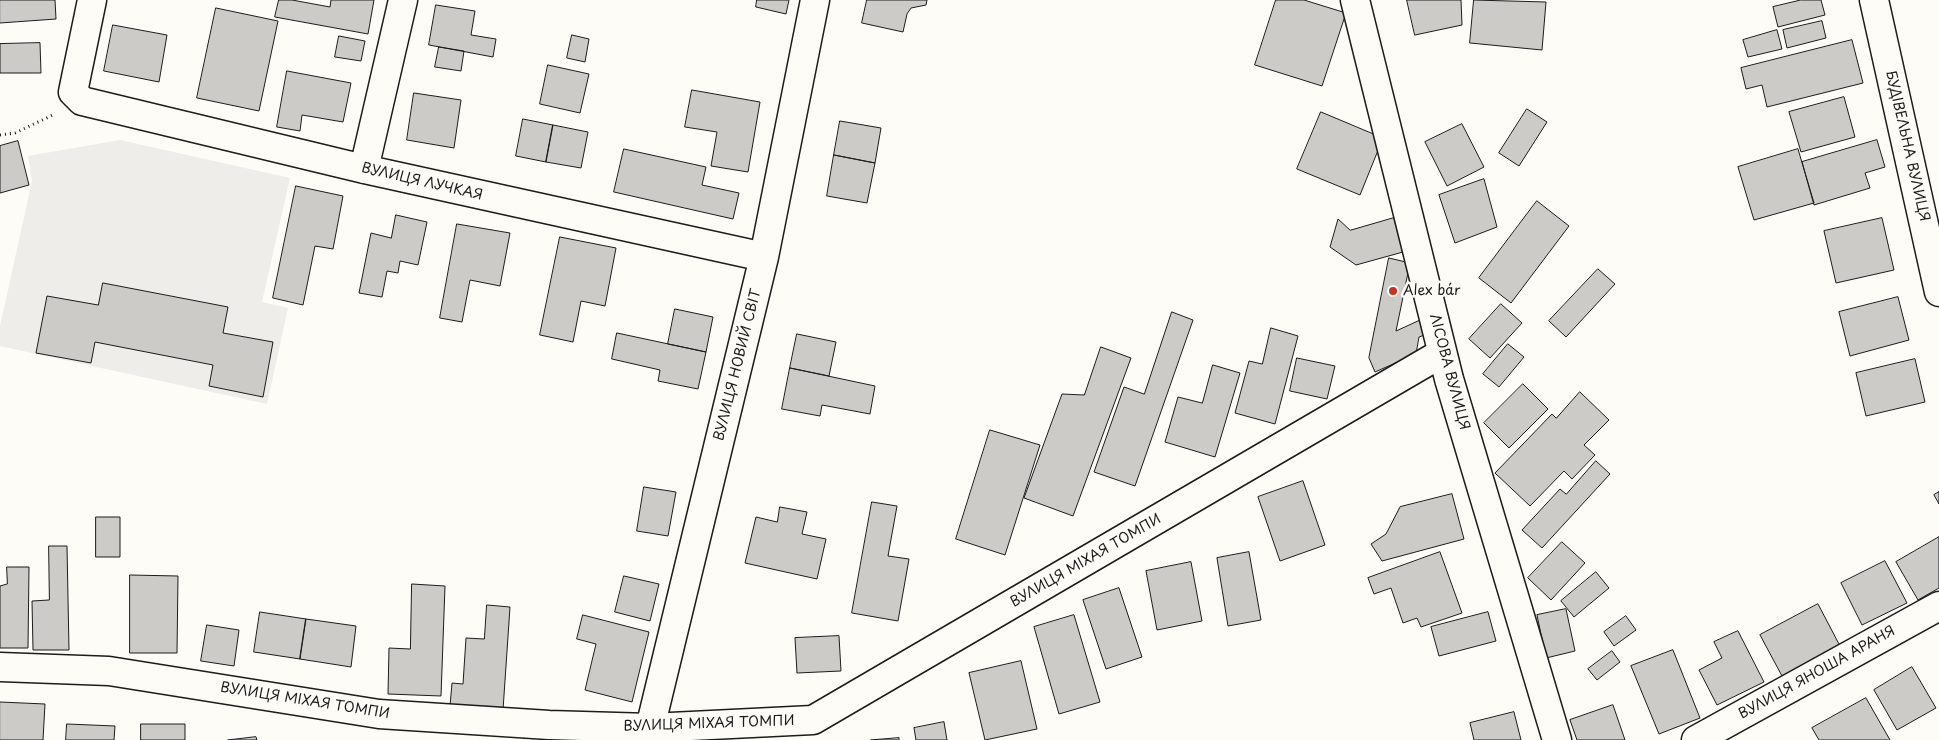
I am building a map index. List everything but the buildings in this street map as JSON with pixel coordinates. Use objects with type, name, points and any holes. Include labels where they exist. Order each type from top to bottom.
[{"type":"street","points":[[82,101],[73,92],[92,0]]},
{"type":"street","points":[[364,169],[403,0]]},
{"type":"street","name":"ВУЛИЦЯ НОВИЙ СВІТ","points":[[650,728],[764,257],[816,0]]},
{"type":"street","name":"ЛІСОВА ВУЛИЦЯ","points":[[1355,0],[1442,353],[1557,740]]},
{"type":"street","name":"БУДІВЕЛЬНА ВУЛИЦЯ","points":[[1874,0],[1939,292]]},
{"type":"street","name":"ВУЛИЦЯ ЛУЧКАЯ","points":[[82,101],[364,169],[764,257]]},
{"type":"street","name":"ВУЛИЦЯ МІХАЯ ТОМПИ","points":[[0,667],[109,671],[380,714],[549,725],[650,728],[813,720],[1442,353]]},
{"type":"street","name":"ВУЛИЦЯ ЯНОША АРАНЯ","points":[[1696,740],[1939,606]]},
{"type":"path","points":[[0,135],[15,132],[82,101]]},
{"type":"shaded area","points":[[120,140],[290,178],[262,302],[288,308],[267,404],[0,346],[0,326],[32,181],[28,156]]},
{"type":"place","name":"Alex bár","points":[[1393,291]]}]
